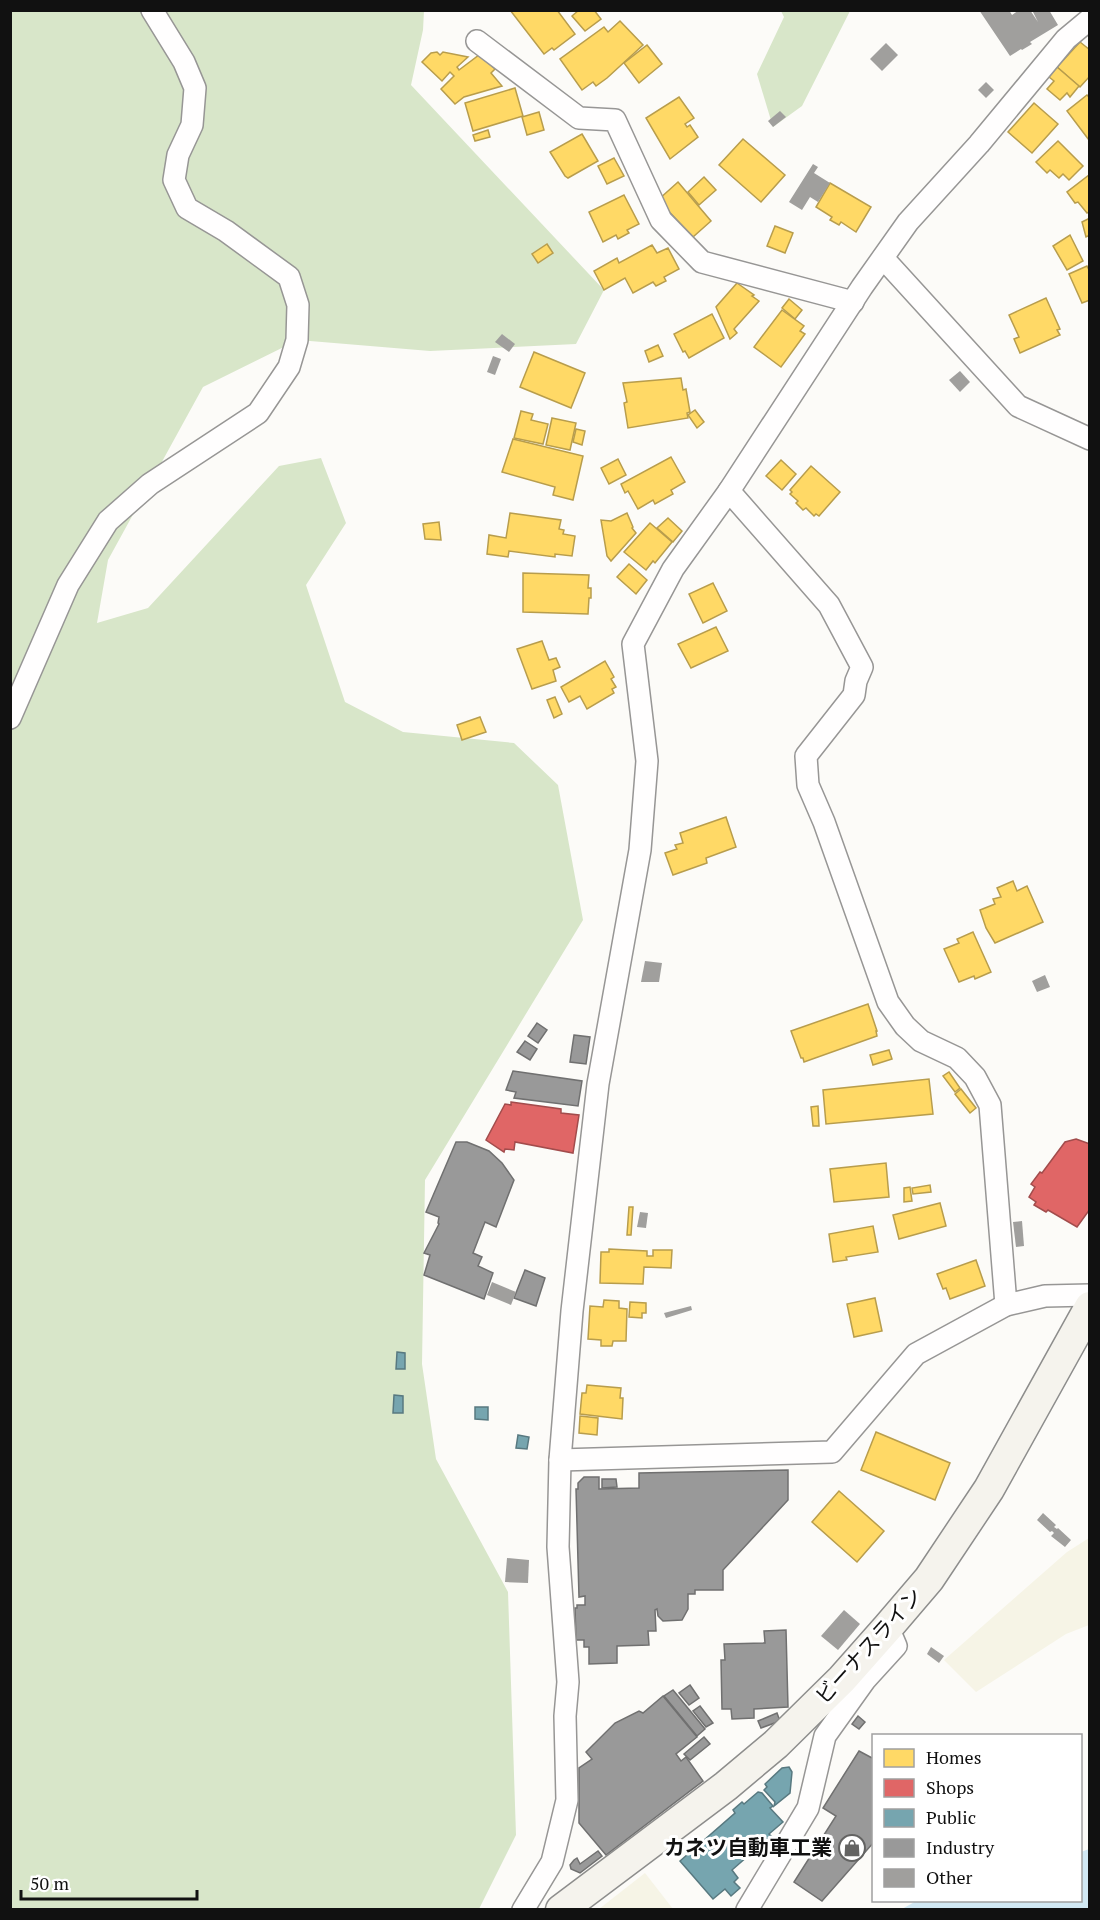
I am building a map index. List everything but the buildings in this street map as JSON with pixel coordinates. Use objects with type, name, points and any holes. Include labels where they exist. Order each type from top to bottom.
[{"type":"main road","name":"ビーナスライン","points":[[561,1910],[726,1786],[776,1744],[842,1679],[888,1627],[929,1579],[989,1489],[1089,1306]]},
{"type":"street","points":[[10,718],[68,585],[108,521],[150,484],[258,413],[289,367],[297,340],[298,306],[289,277],[226,231],[187,208],[174,180],[178,155],[192,125],[195,88],[184,62],[152,10]]},
{"type":"street","points":[[523,1910],[552,1862],[567,1800],[564,1716],[568,1682],[558,1547],[560,1460],[572,1311],[597,1084],[640,850],[647,761],[633,644],[673,569],[729,491],[908,222],[979,144],[1066,39],[1089,19]]},
{"type":"street","points":[[477,40],[579,118],[615,120],[661,220],[702,262],[853,302]]},
{"type":"street","points":[[883,258],[1018,406],[1089,439]]},
{"type":"street","points":[[729,491],[829,605],[862,666],[854,695],[806,756],[808,785],[824,822],[888,1002],[905,1026],[921,1041],[957,1058],[975,1077],[990,1105],[1006,1305]]},
{"type":"street","points":[[560,1460],[832,1452],[916,1354],[1006,1305],[1045,1296],[1089,1295]]},
{"type":"street","points":[[747,1910],[808,1808],[825,1736],[865,1680],[896,1646],[888,1627]]},
{"type":"shaded area","points":[[1089,1538],[1089,1625],[1066,1634],[976,1692],[944,1660],[1067,1552]]},
{"type":"shaded area","points":[[645,1873],[673,1909],[599,1909]]},
{"type":"green space","points":[[11,11],[424,11],[423,30],[411,85],[604,290],[576,344],[430,351],[298,340],[203,387],[108,560],[97,623],[148,608],[279,466],[321,458],[346,523],[306,585],[345,702],[403,732],[514,743],[558,785],[583,920],[425,1180],[422,1364],[436,1459],[508,1592],[516,1835],[479,1909],[11,1910]]},
{"type":"green space","points":[[781,11],[850,11],[802,106],[773,127],[757,74],[784,17]]},
{"type":"water","points":[[1089,1849],[1089,1909],[902,1909],[914,1902],[1082,1902],[1082,1852]]},
{"type":"place","name":"カネツ自動車工業","points":[[852,1848]]}]
